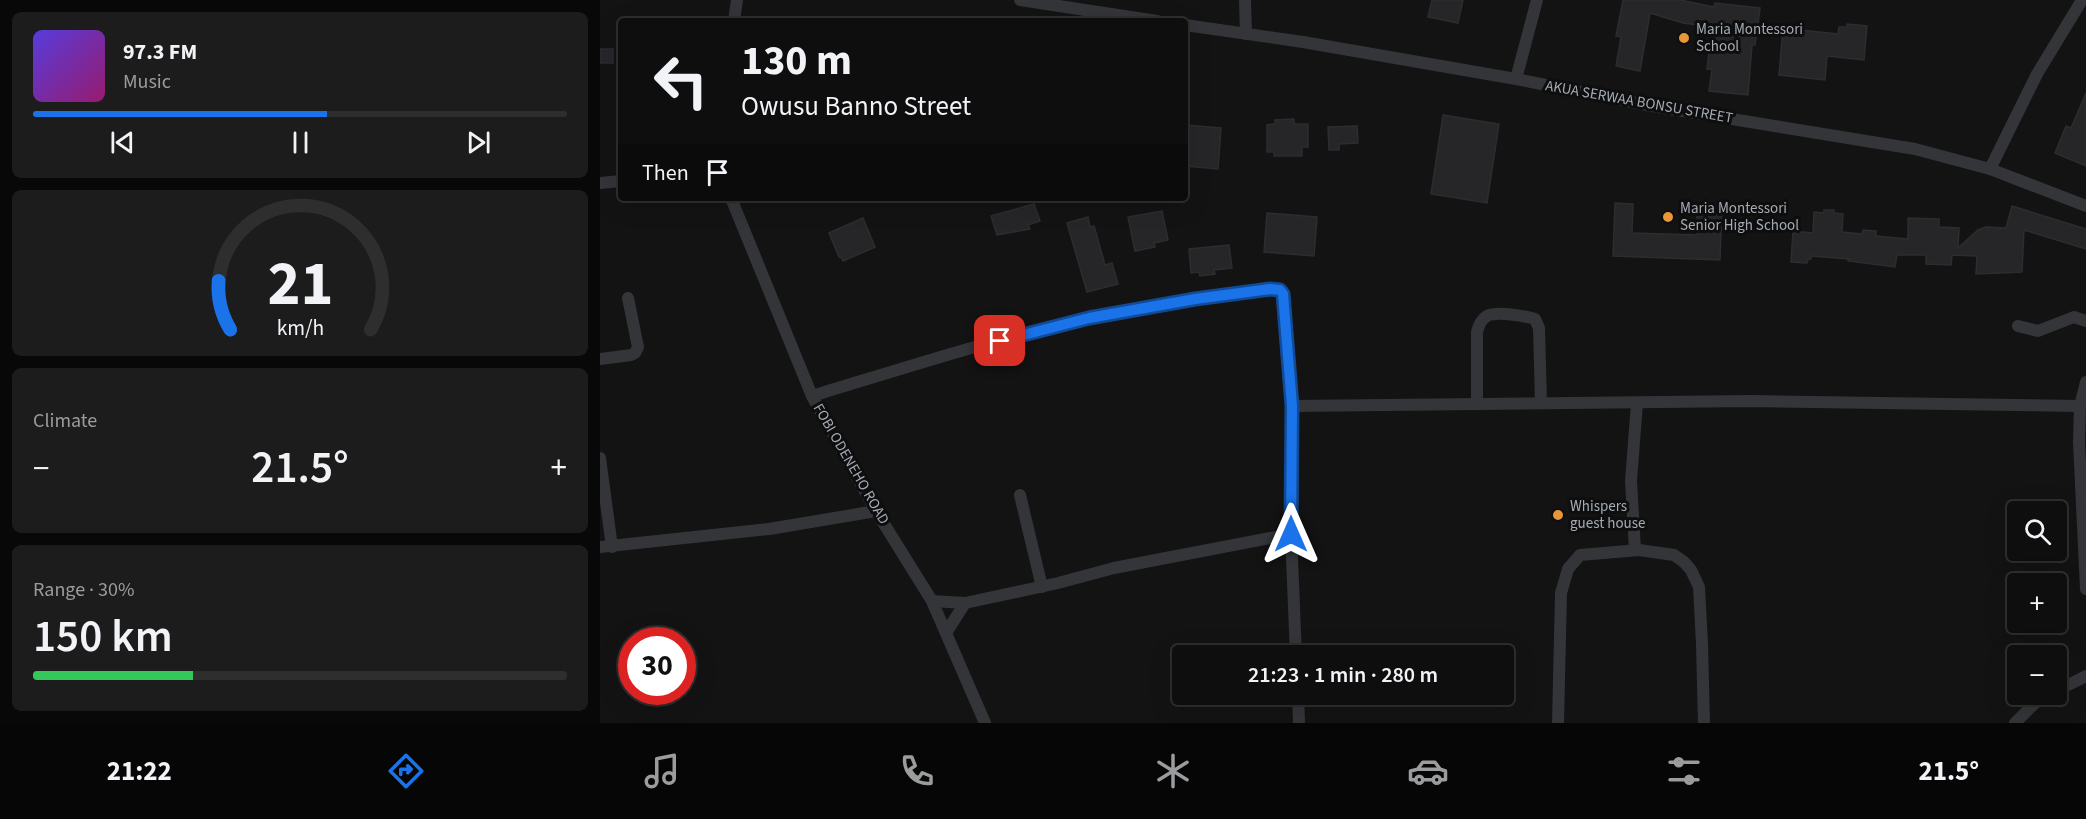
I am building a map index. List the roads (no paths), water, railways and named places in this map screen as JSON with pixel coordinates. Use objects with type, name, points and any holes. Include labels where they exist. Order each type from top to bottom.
[{"type":"street","points":[[734,18],[737,0]]},
{"type":"street","points":[[1020,0],[1139,18]]},
{"type":"street","points":[[1245,0],[1246,34]]},
{"type":"street","points":[[1516,79],[1537,0]]},
{"type":"street","points":[[1990,169],[2037,74],[2082,0]]},
{"type":"street","name":"AKUA SERWAA BONSU STREET","points":[[1188,25],[1303,42],[1516,79],[1652,106],[1915,149],[1990,169],[2086,206]]},
{"type":"street","points":[[600,183],[618,181]]},
{"type":"street","name":"FOBI ODENEHO ROAD","points":[[732,201],[812,396],[876,511],[932,601],[986,723]]},
{"type":"street","points":[[812,396],[955,353],[1089,318],[1195,299],[1270,289],[1282,292],[1292,406],[1291,534],[1296,645]]},
{"type":"street","points":[[600,359],[632,355],[638,347],[628,298]]},
{"type":"street","points":[[1477,404],[1477,332],[1480,321],[1488,315],[1523,315],[1535,319],[1539,328],[1540,404]]},
{"type":"street","points":[[2018,326],[2038,331],[2074,317],[2086,321]]},
{"type":"street","points":[[1292,406],[1637,403],[2084,394],[2079,476],[2086,589]]},
{"type":"street","points":[[1635,550],[1631,481],[1637,403]]},
{"type":"street","points":[[600,458],[606,547],[769,529],[876,511]]},
{"type":"street","points":[[1020,495],[1042,587]]},
{"type":"street","points":[[932,601],[965,603],[1042,587],[1114,568],[1291,534]]},
{"type":"street","points":[[1558,723],[1561,593],[1568,568],[1580,555],[1635,550],[1674,555],[1691,570],[1699,586],[1704,723]]},
{"type":"street","points":[[946,633],[965,603]]},
{"type":"street","points":[[2067,686],[2086,676]]},
{"type":"street","points":[[1298,705],[1299,723]]},
{"type":"street","points":[[2015,723],[2033,705]]},
{"type":"place","name":"Maria Montessori School","points":[[1684,38]]},
{"type":"place","name":"Maria Montessori Senior High School","points":[[1668,217]]},
{"type":"place","name":"Whispers guest house","points":[[1558,515]]}]
